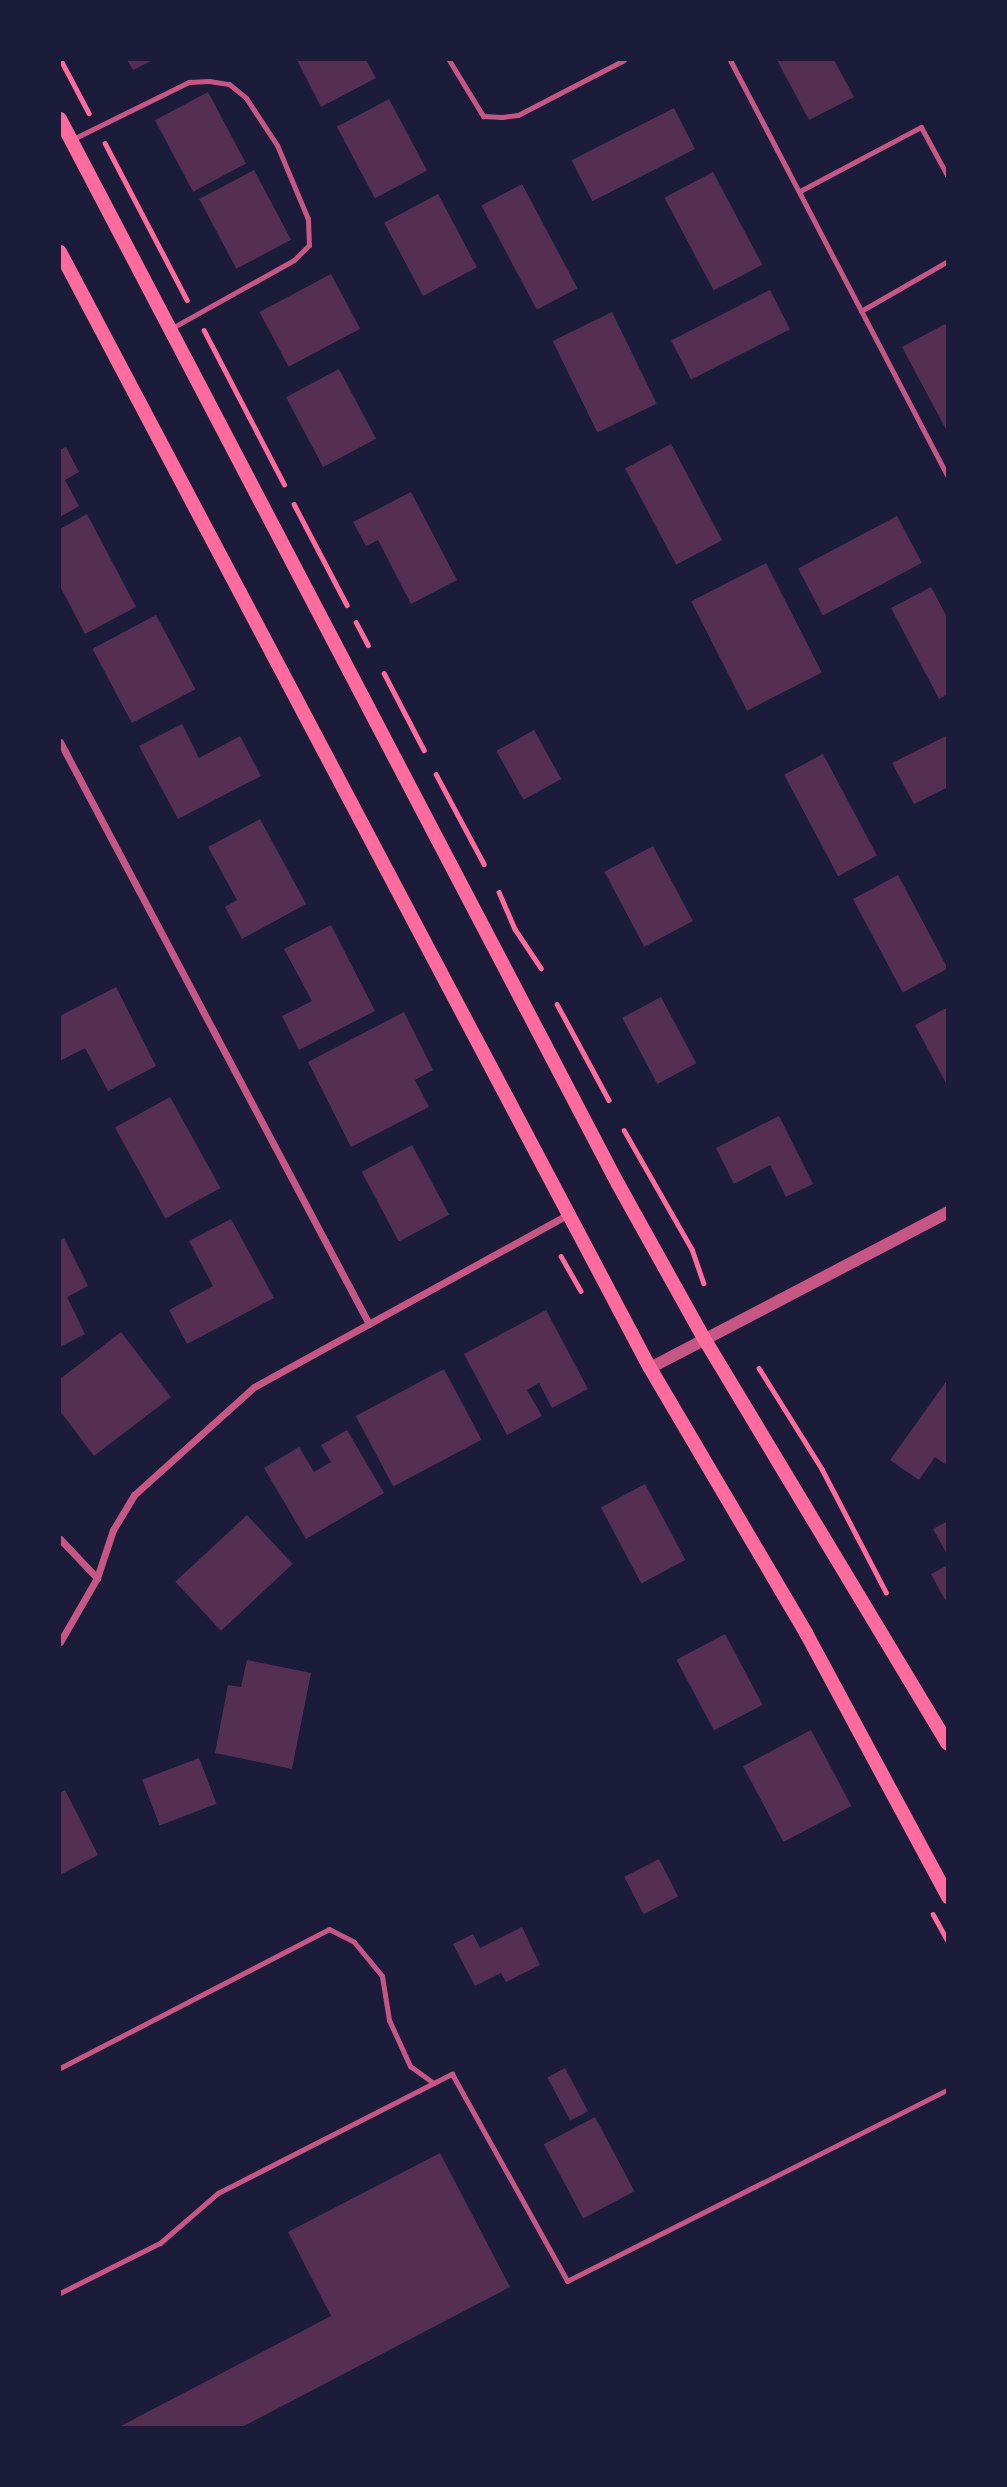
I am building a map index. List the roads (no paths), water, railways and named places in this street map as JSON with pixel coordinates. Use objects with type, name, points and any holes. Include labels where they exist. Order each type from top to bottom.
[{"type":"main road","points":[[60,120],[618,1184],[705,1340],[947,1744]]},
{"type":"main road","points":[[60,252],[313,738],[571,1212],[650,1368],[807,1633],[947,1896]]},
{"type":"street","points":[[60,742],[369,1324]]},
{"type":"street","points":[[60,1642],[97,1578],[113,1530],[134,1495],[163,1465],[254,1387],[571,1212]]},
{"type":"street","points":[[650,1368],[947,1212]]},
{"type":"street","points":[[60,1539],[97,1578]]},
{"type":"lane","points":[[449,60],[483,116],[502,117],[519,115],[624,60]]},
{"type":"lane","points":[[730,60],[947,477]]},
{"type":"lane","points":[[71,140],[189,82],[209,81],[229,84],[246,98],[282,155],[308,219],[311,234],[304,253],[169,329]]},
{"type":"lane","points":[[800,191],[921,127],[947,177]]},
{"type":"lane","points":[[861,311],[947,261]]},
{"type":"lane","points":[[60,2068],[329,1929],[354,1942],[382,1976],[388,2020],[410,2066],[433,2083]]},
{"type":"lane","points":[[60,2292],[160,2243],[218,2193],[452,2074],[567,2281],[947,2089]]}]
